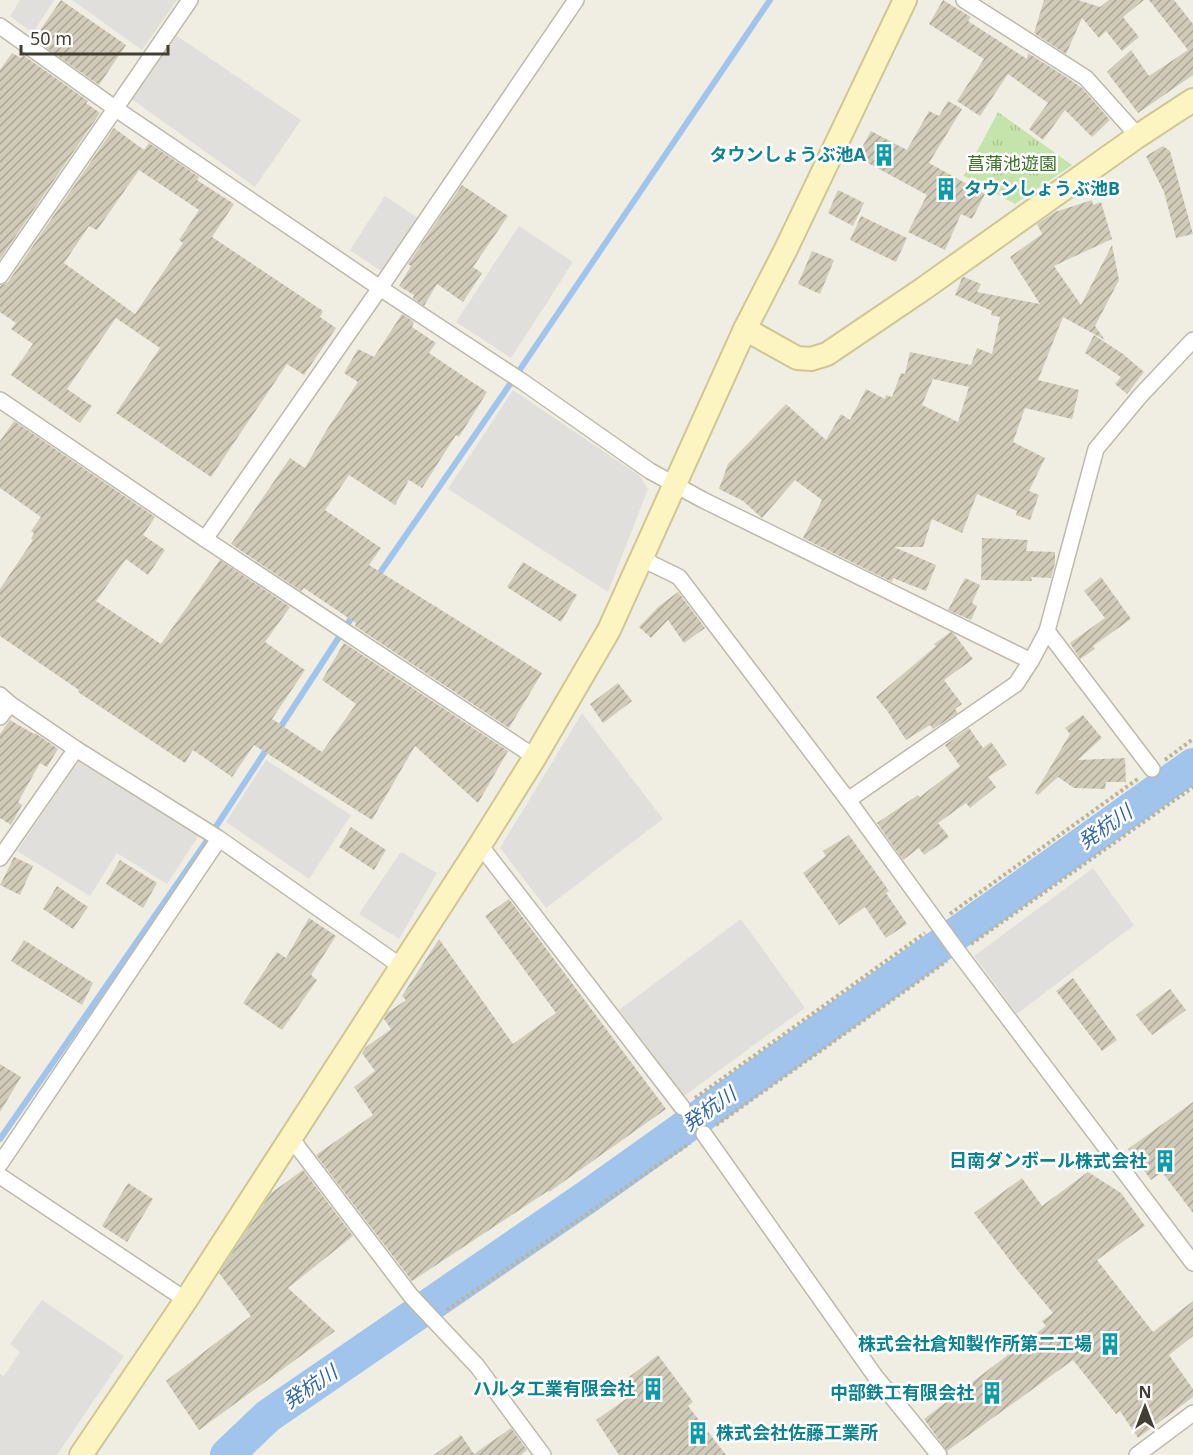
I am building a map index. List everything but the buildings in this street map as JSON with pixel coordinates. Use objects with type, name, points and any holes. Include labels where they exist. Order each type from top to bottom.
[{"type":"street","points":[[0,276],[190,0]]},
{"type":"street","points":[[205,539],[380,288],[576,0]]},
{"type":"street","points":[[81,1455],[186,1300],[402,967],[535,757],[609,630],[745,329],[786,249],[905,0]]},
{"type":"street","points":[[964,0],[1086,78],[1138,136]]},
{"type":"street","points":[[0,26],[117,109],[380,288],[507,371],[650,471],[703,500],[1031,661]]},
{"type":"street","points":[[745,329],[797,357],[811,359],[827,354],[1193,100]]},
{"type":"street","points":[[848,800],[1016,684],[1047,631],[1096,449],[1140,396],[1193,340]]},
{"type":"street","points":[[0,400],[205,539],[535,757]]},
{"type":"street","points":[[642,559],[679,577],[1193,1263]]},
{"type":"street","points":[[1047,631],[1152,769]]},
{"type":"street","points":[[0,717],[5,699],[76,749],[218,838],[402,967]]},
{"type":"street","points":[[3,849],[76,749]]},
{"type":"street","points":[[0,1164],[218,838]]},
{"type":"street","points":[[480,845],[682,1107]]},
{"type":"street","points":[[704,1134],[875,1376],[939,1455]]},
{"type":"street","points":[[291,1138],[411,1296],[477,1366],[543,1455]]},
{"type":"street","points":[[0,1176],[186,1300]]},
{"type":"street","points":[[1137,1455],[1193,1413]]},
{"type":"path","points":[[682,1107],[1193,739]]},
{"type":"path","points":[[434,1319],[704,1134],[1193,787]]},
{"type":"green space","name":"菖蒲池遊園","points":[[998,112],[1072,165],[1015,204],[964,176]]},
{"type":"shaded area","points":[[20,0],[54,0],[33,33],[10,16]]},
{"type":"shaded area","points":[[72,0],[177,0],[142,50]]},
{"type":"shaded area","points":[[174,34],[301,120],[255,187],[130,98]]},
{"type":"shaded area","points":[[385,196],[419,219],[384,273],[350,250]]},
{"type":"shaded area","points":[[519,226],[573,262],[511,358],[456,322]]},
{"type":"shaded area","points":[[513,390],[640,476],[648,489],[608,592],[448,489]]},
{"type":"shaded area","points":[[582,713],[663,819],[546,908],[500,848]]},
{"type":"shaded area","points":[[82,756],[201,832],[167,884],[117,853],[90,896],[17,851]]},
{"type":"shaded area","points":[[266,760],[351,815],[309,879],[226,822]]},
{"type":"shaded area","points":[[401,852],[437,873],[399,939],[359,914]]},
{"type":"shaded area","points":[[1093,868],[1134,925],[1017,1014],[974,956]]},
{"type":"shaded area","points":[[741,919],[805,1008],[684,1096],[619,1010]]},
{"type":"shaded area","points":[[42,1300],[124,1356],[57,1455],[0,1455],[0,1374],[4,1376],[20,1352],[10,1344]]},
{"type":"waterway","points":[[377,577],[770,0]]},
{"type":"waterway","points":[[278,731],[354,614]]},
{"type":"waterway","points":[[0,1139],[204,845],[268,747]]},
{"type":"waterway","name":"発杭川","points":[[227,1455],[268,1416],[587,1197],[1193,765]]},
{"type":"place","name":"タウンしょうぶ池A","points":[[884,155]]},
{"type":"place","name":"タウンしょうぶ池B","points":[[946,189]]},
{"type":"place","name":"日南ダンボール株式会社","points":[[1165,1161]]},
{"type":"place","name":"株式会社倉知製作所第二工場","points":[[1110,1344]]},
{"type":"place","name":"ハルタ工業有限会社","points":[[653,1389]]},
{"type":"place","name":"中部鉄工有限会社","points":[[992,1393]]},
{"type":"place","name":"株式会社佐藤工業所","points":[[698,1433]]}]
